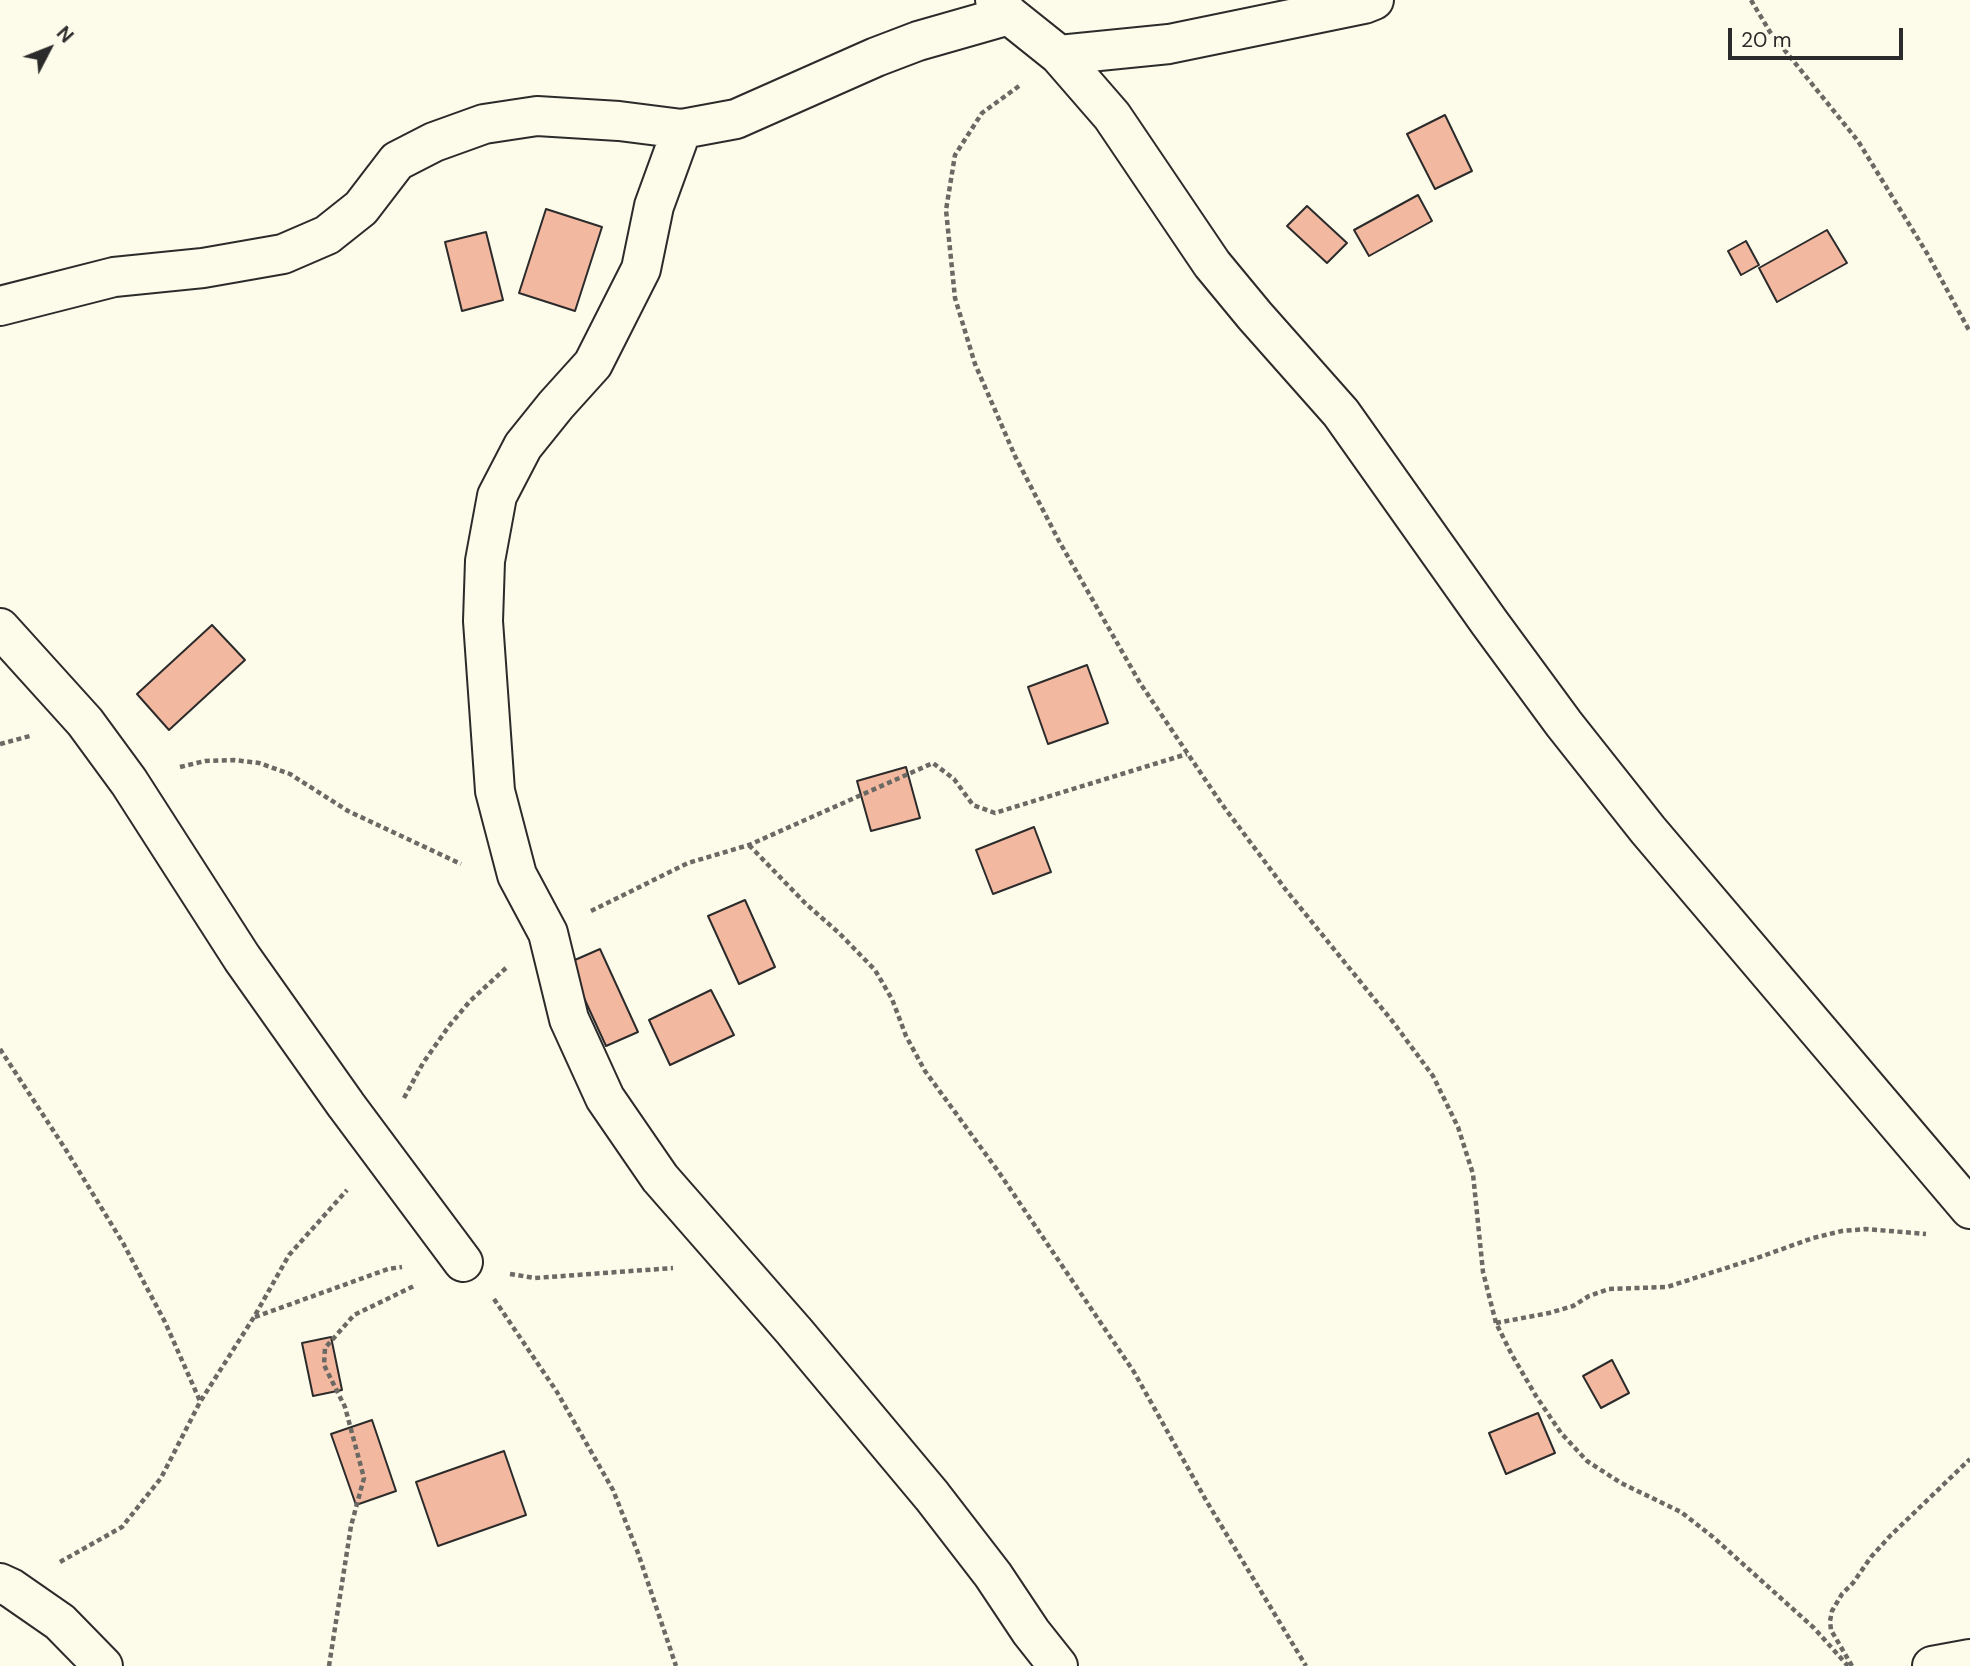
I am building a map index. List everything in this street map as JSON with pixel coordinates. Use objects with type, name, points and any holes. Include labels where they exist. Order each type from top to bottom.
[{"type":"street","points":[[1059,55],[1169,44],[1374,0]]},
{"type":"street","points":[[0,306],[114,277],[203,268],[283,254],[327,235],[361,208],[397,161],[434,142],[484,124],[537,116],[620,121],[681,129],[736,119],[886,53],[1002,8],[1059,55],[1112,116],[1212,264],[1341,413],[1564,724],[1648,830],[1970,1209]]},
{"type":"street","points":[[681,129],[654,206],[641,270],[593,364],[523,446],[497,496],[485,561],[483,621],[495,791],[517,875],[548,933],[569,1019],[605,1098],[660,1178],[794,1331],[932,1496],[1058,1666]]},
{"type":"street","points":[[0,628],[85,722],[129,782],[242,958],[346,1105],[463,1262]]},
{"type":"street","points":[[6,1586],[60,1622],[103,1666]]},
{"type":"street","points":[[1932,1666],[1970,1659]]},
{"type":"path","points":[[1751,0],[1770,32],[1858,141],[1928,255],[1970,332]]},
{"type":"path","points":[[1059,55],[982,113],[955,155],[946,210],[955,298],[975,364],[1022,468],[1100,615],[1140,683],[1187,754],[1286,890],[1393,1022],[1433,1076],[1458,1127],[1473,1174],[1483,1272],[1496,1323],[1536,1396],[1561,1433],[1587,1461],[1621,1483],[1681,1512],[1713,1537],[1814,1628],[1850,1666]]},
{"type":"path","points":[[6,1586],[122,1527],[161,1478],[200,1402],[254,1317],[289,1255],[382,1152],[405,1095],[449,1026],[487,985],[548,933],[688,863],[749,845],[933,764],[954,779],[973,805],[995,813],[1187,754]]},
{"type":"path","points":[[129,782],[205,761],[259,763],[290,774],[348,811],[465,866]]},
{"type":"path","points":[[749,845],[875,970],[892,999],[906,1036],[925,1071],[998,1171],[1134,1372],[1207,1502],[1306,1666]]},
{"type":"path","points":[[0,1049],[66,1150],[122,1243],[165,1322],[200,1402]]},
{"type":"path","points":[[1496,1323],[1573,1307],[1589,1296],[1609,1289],[1667,1287],[1813,1238],[1842,1231],[1866,1229],[1923,1234],[1935,1232]]},
{"type":"path","points":[[329,1666],[351,1526],[364,1478],[345,1407],[324,1365],[325,1348],[354,1315],[463,1262],[485,1288],[557,1392],[613,1490],[638,1552],[676,1666]]},
{"type":"path","points":[[1850,1666],[1831,1630],[1832,1611],[1842,1594],[1890,1536],[1970,1459]]},
{"type":"building","points":[[1445,115],[1472,171],[1435,189],[1407,134]]},
{"type":"building","points":[[1418,195],[1432,221],[1369,256],[1354,230]]},
{"type":"building","points":[[1307,206],[1347,243],[1327,263],[1287,226]]},
{"type":"building","points":[[546,209],[602,227],[575,311],[519,293]]},
{"type":"building","points":[[1827,230],[1847,263],[1777,302],[1759,268]]},
{"type":"building","points":[[486,232],[503,300],[462,311],[445,242]]},
{"type":"building","points":[[1746,241],[1759,265],[1741,275],[1728,251]]},
{"type":"building","points":[[212,625],[245,660],[169,730],[137,694]]},
{"type":"building","points":[[1087,665],[1108,723],[1048,744],[1028,687]]},
{"type":"building","points":[[906,767],[920,818],[871,831],[857,781]]},
{"type":"building","points":[[1034,827],[1051,872],[993,894],[976,850]]},
{"type":"building","points":[[745,900],[775,967],[739,984],[708,916]]},
{"type":"building","points":[[600,949],[638,1032],[606,1046],[568,963]]},
{"type":"building","points":[[711,990],[734,1035],[670,1065],[649,1020]]},
{"type":"building","points":[[331,1337],[342,1390],[313,1396],[302,1343]]},
{"type":"building","points":[[1612,1360],[1629,1393],[1601,1408],[1583,1376]]},
{"type":"building","points":[[1538,1413],[1555,1453],[1506,1474],[1489,1433]]},
{"type":"building","points":[[372,1420],[396,1491],[356,1505],[331,1434]]},
{"type":"building","points":[[504,1451],[526,1515],[438,1546],[416,1482]]}]
